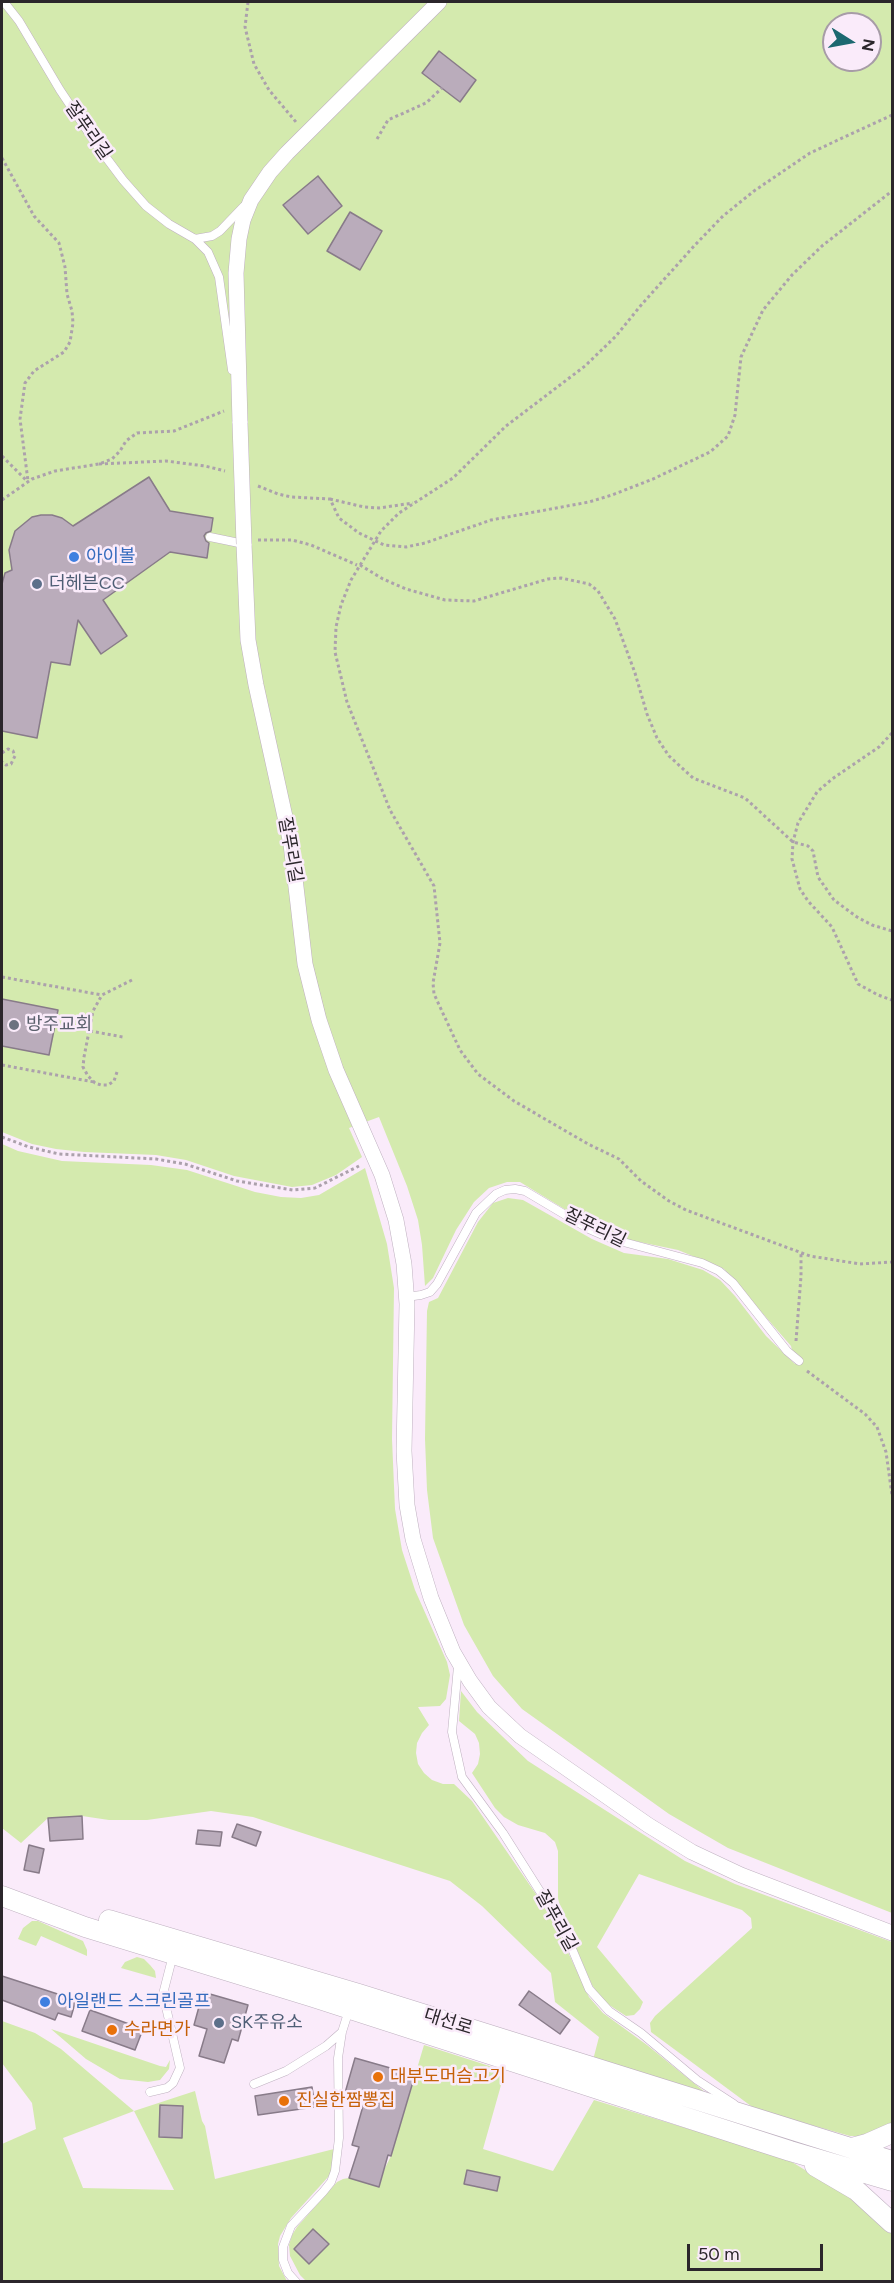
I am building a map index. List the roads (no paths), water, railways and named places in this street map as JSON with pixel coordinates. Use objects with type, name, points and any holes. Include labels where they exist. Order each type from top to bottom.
[{"type":"street","name":"잘푸리길","points":[[439,2],[270,172],[251,200],[243,220],[236,273],[240,423],[251,542],[248,640],[291,844],[305,964],[319,1020],[336,1070],[373,1155],[396,1220],[404,1264],[406,1297],[404,1452],[407,1505],[413,1539],[431,1598],[459,1662],[489,1707],[520,1737],[692,1852],[741,1875],[892,1933]]},
{"type":"street","name":"대선로","points":[[2,1889],[359,1994],[892,2161]]},
{"type":"street","name":"대선로","points":[[2,1896],[85,1927],[350,2009],[790,2151],[892,2181]]},
{"type":"street","points":[[852,2148],[892,2133]]},
{"type":"street","points":[[790,2151],[856,2190],[892,2223]]},
{"type":"lane","name":"잘푸리길","points":[[4,2],[19,21],[60,90],[123,180],[146,206],[168,224],[195,239],[208,252],[219,277],[232,370],[239,388]]},
{"type":"lane","name":"잘푸리길","points":[[195,239],[212,236],[220,231],[251,200]]},
{"type":"lane","points":[[210,537],[251,542]]},
{"type":"lane","name":"잘푸리길","points":[[406,1297],[421,1296],[430,1292],[444,1272],[476,1213],[496,1194],[515,1189],[525,1191],[589,1229],[612,1239],[702,1263],[719,1271],[733,1283],[787,1351],[799,1361]]},
{"type":"lane","name":"잘푸리길","points":[[459,1662],[452,1732],[462,1777],[503,1833],[553,1912],[567,1937],[589,1989],[609,2011],[641,2033],[697,2080],[758,2118]]},
{"type":"lane","points":[[150,2092],[173,2084],[180,2068],[163,1994],[173,1954]]},
{"type":"lane","points":[[296,2282],[288,2273],[283,2247],[291,2226],[331,2182],[338,2158],[338,2058],[342,2032],[350,2009]]},
{"type":"lane","points":[[254,2084],[286,2071],[326,2046],[342,2032]]},
{"type":"place","name":"아이볼","points":[[74,557]]},
{"type":"place","name":"더헤븐CC","points":[[37,584]]},
{"type":"place","name":"방주교회","points":[[14,1025]]},
{"type":"place","name":"아일랜드 스크린골프","points":[[45,2002]]},
{"type":"place","name":"SK주유소","points":[[219,2023]]},
{"type":"place","name":"수라면가","points":[[112,2030]]},
{"type":"place","name":"대부도머슴고기","points":[[378,2077]]},
{"type":"place","name":"진실한짬뽕집","points":[[284,2101]]}]
